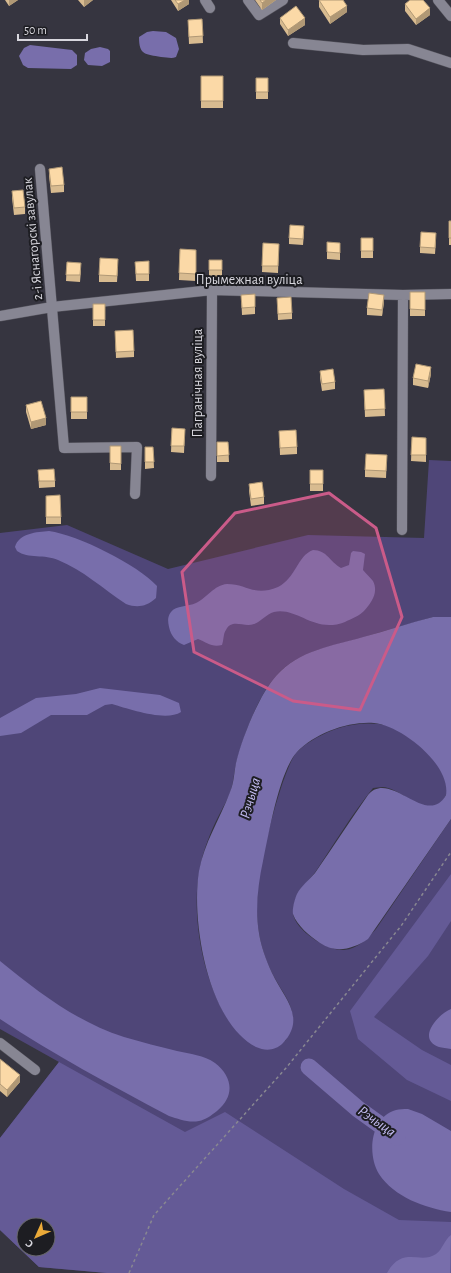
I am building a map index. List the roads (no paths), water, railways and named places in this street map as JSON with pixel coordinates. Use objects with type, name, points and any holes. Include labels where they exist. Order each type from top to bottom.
[{"type":"street","points":[[248,0],[259,15],[283,0]]},
{"type":"street","points":[[438,0],[451,16]]},
{"type":"street","points":[[293,43],[364,50],[408,49],[451,63]]},
{"type":"street","name":"2-і Яснагорскі завулак","points":[[40,169],[64,448],[137,447],[135,494]]},
{"type":"street","name":"Прымежная вуліца","points":[[0,316],[52,307],[212,290],[403,295],[451,294]]},
{"type":"street","name":"Пагранічная вуліца","points":[[211,476],[212,290]]},
{"type":"street","points":[[402,530],[403,295]]},
{"type":"street","points":[[0,1042],[35,1070]]},
{"type":"water","points":[[147,32],[166,32],[176,38],[179,49],[176,57],[161,57],[147,54],[142,51],[140,48],[139,37]]},
{"type":"water","points":[[30,45],[72,50],[77,55],[77,65],[71,69],[28,68],[23,65],[19,56],[24,48]]},
{"type":"water","points":[[100,47],[110,51],[110,62],[102,66],[88,65],[84,60],[85,53],[91,49]]},
{"type":"water","points":[[49,531],[75,538],[122,560],[157,586],[156,598],[141,606],[126,604],[84,574],[67,564],[53,558],[31,556],[17,551],[15,547],[17,542],[24,536]]},
{"type":"water","points":[[313,550],[322,552],[341,568],[349,565],[351,553],[353,551],[365,554],[363,570],[375,585],[375,594],[372,601],[362,613],[345,622],[334,625],[324,625],[291,613],[283,611],[274,612],[268,614],[259,622],[254,624],[235,624],[229,626],[225,632],[222,645],[218,646],[198,639],[184,645],[173,636],[168,620],[170,614],[176,608],[196,603],[214,589],[222,585],[234,585],[263,591],[278,587],[289,578],[303,557]]},
{"type":"water","points":[[433,617],[451,617],[451,819],[368,939],[350,948],[344,949],[326,946],[308,934],[295,918],[293,909],[296,896],[303,885],[315,873],[368,795],[377,789],[387,788],[429,806],[438,804],[446,795],[445,783],[441,771],[422,748],[410,738],[385,725],[364,723],[343,726],[313,739],[297,752],[291,761],[280,788],[261,870],[257,906],[262,948],[272,973],[291,1007],[293,1024],[290,1034],[277,1048],[270,1050],[256,1047],[239,1034],[225,1016],[214,993],[206,968],[201,941],[197,891],[201,861],[208,841],[231,789],[236,763],[247,729],[263,694],[276,676],[295,660],[328,646]]},
{"type":"water","points":[[100,688],[160,695],[179,703],[181,712],[166,716],[147,714],[112,704],[105,705],[87,715],[51,715],[21,733],[0,736],[0,718],[36,698],[76,694]]},
{"type":"water","points":[[0,961],[44,995],[74,1015],[107,1031],[124,1037],[197,1055],[211,1060],[221,1068],[228,1080],[230,1087],[227,1099],[217,1111],[204,1120],[191,1121],[169,1116],[41,1045],[0,1019]]},
{"type":"water","points":[[451,1009],[451,1049],[439,1047],[432,1043],[429,1038],[429,1033],[435,1021]]},
{"type":"water","points":[[408,1109],[422,1114],[451,1131],[451,1212],[431,1208],[402,1195],[385,1182],[375,1166],[372,1147],[376,1128],[387,1114],[397,1110]]},
{"type":"water","points":[[451,1235],[450,1273],[387,1273],[399,1260],[412,1257],[424,1258],[436,1254]]},
{"type":"waterway","name":"Рэчыца","points":[[309,1067],[358,1109],[397,1137]]}]
